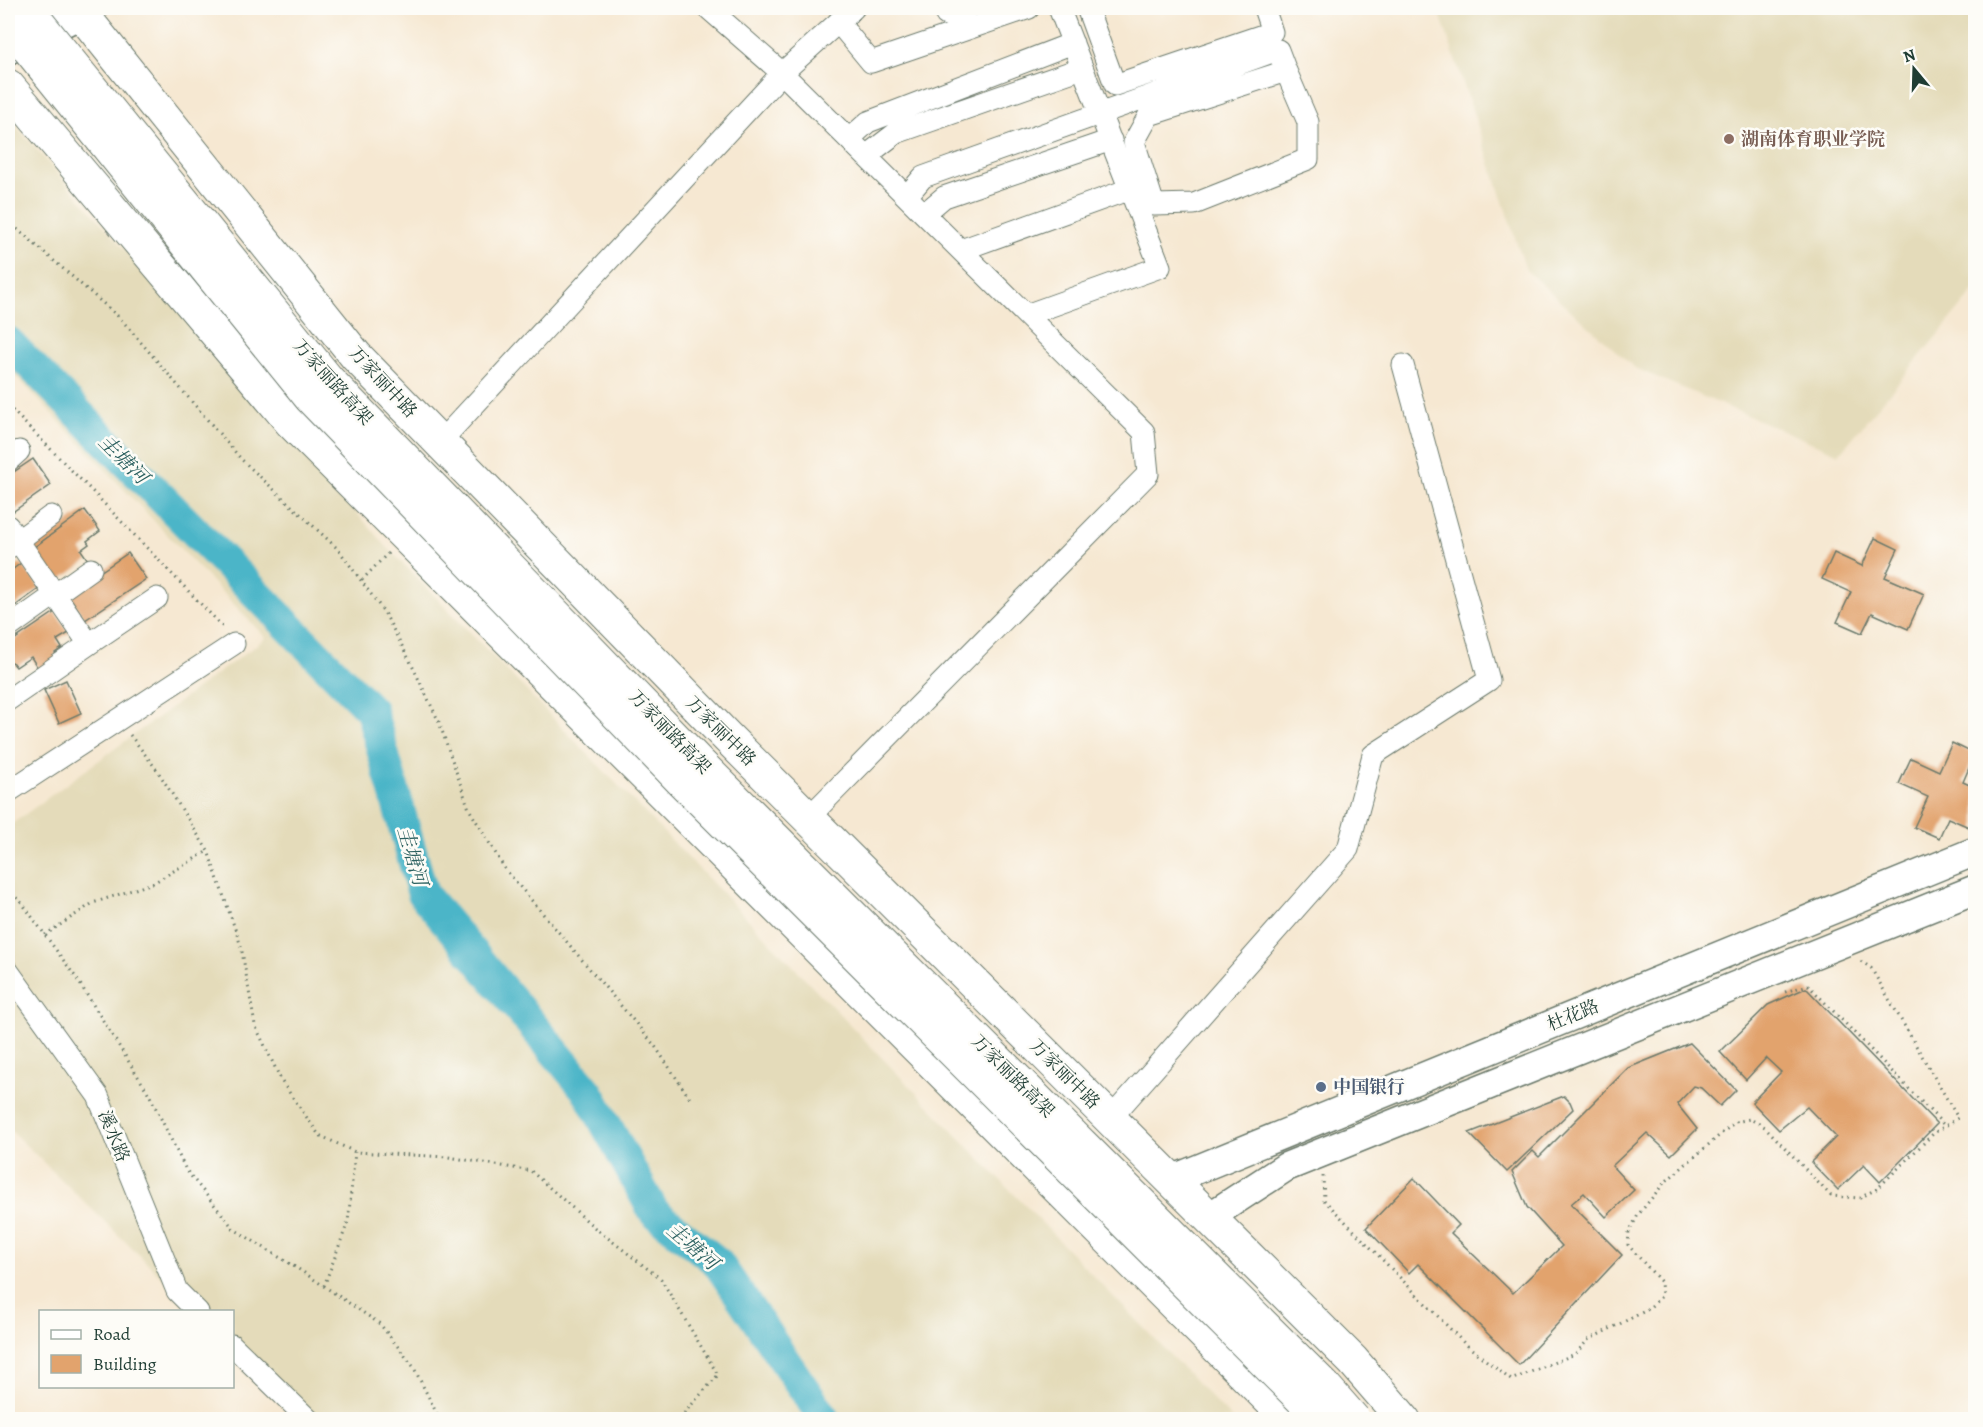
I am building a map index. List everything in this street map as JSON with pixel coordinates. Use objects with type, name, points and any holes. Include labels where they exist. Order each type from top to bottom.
[{"type":"main road","name":"万家丽路高架","points":[[26,8],[328,380],[700,764],[1308,1370],[1354,1419]]},
{"type":"main road","name":"万家丽中路","points":[[84,9],[356,356],[719,729],[1353,1361],[1404,1419]]},
{"type":"main road","name":"万家丽路高架","points":[[8,23],[309,397],[682,781],[1321,1419]]},
{"type":"main road","points":[[8,86],[291,422],[1290,1419]]},
{"type":"street","points":[[708,8],[782,73],[1144,432],[1148,474],[808,818]]},
{"type":"street","points":[[440,442],[782,73],[854,8]]},
{"type":"street","points":[[838,22],[871,62],[967,8]]},
{"type":"street","points":[[948,19],[1029,8]]},
{"type":"street","points":[[1026,315],[1160,267],[1059,8]]},
{"type":"street","points":[[1087,8],[1115,85],[1275,41]]},
{"type":"street","points":[[1264,8],[1286,71],[1308,122],[1308,159],[1194,204],[1154,205],[1134,142],[1149,115],[1286,71]]},
{"type":"street","points":[[8,50],[84,9]]},
{"type":"street","points":[[907,196],[923,177],[1101,114],[1275,41]]},
{"type":"street","points":[[849,139],[868,122],[1073,43]]},
{"type":"street","points":[[866,156],[896,133],[1082,68]]},
{"type":"street","points":[[924,214],[944,197],[1111,140]]},
{"type":"street","points":[[961,250],[1130,189]]},
{"type":"street","points":[[1110,1119],[1347,849],[1373,755],[1489,680],[1402,365]]},
{"type":"street","points":[[51,516],[11,538],[89,644]]},
{"type":"street","points":[[8,628],[91,569]]},
{"type":"street","points":[[8,700],[157,598]]},
{"type":"street","points":[[8,792],[234,644]]},
{"type":"street","name":"杜花路","points":[[1171,1180],[1976,851]]},
{"type":"street","name":"杜花路","points":[[1209,1217],[1286,1167],[1976,890]]},
{"type":"street","name":"溪水路","points":[[8,971],[98,1096],[177,1292],[197,1310]]},
{"type":"street","points":[[234,1347],[309,1419]]},
{"type":"path","points":[[8,221],[120,318],[243,460],[338,549],[384,612],[410,661],[439,722],[469,809],[505,869],[655,1046],[691,1100]]},
{"type":"path","points":[[8,406],[232,637],[234,644]]},
{"type":"path","points":[[361,580],[404,536]]},
{"type":"path","points":[[119,719],[156,770],[208,851],[241,946],[255,1025],[282,1082],[319,1135],[355,1152],[448,1157],[531,1171],[595,1228],[662,1279],[718,1375],[678,1419]]},
{"type":"path","points":[[45,935],[93,903],[153,883],[208,851]]},
{"type":"path","points":[[8,889],[22,903],[77,980],[149,1094],[186,1170],[234,1230],[380,1324],[413,1366],[440,1419]]},
{"type":"path","points":[[1323,1167],[1324,1200],[1464,1343],[1511,1380],[1575,1354],[1588,1340],[1647,1310],[1662,1296],[1661,1282],[1628,1245],[1629,1232],[1638,1215],[1664,1182],[1735,1122],[1750,1119],[1765,1127],[1831,1196],[1860,1198],[1878,1188],[1944,1125],[1958,1118],[1871,968],[1854,957]]},
{"type":"path","points":[[1776,995],[1808,985],[1944,1125]]},
{"type":"path","points":[[324,1286],[348,1222],[355,1152]]},
{"type":"shaded area","name":"湖南体育职业学院","points":[[1438,8],[1975,8],[1975,290],[1839,454],[1635,368],[1526,270]]},
{"type":"shaded area","points":[[8,117],[386,546],[1232,1419],[302,1419],[234,1349],[234,1310],[196,1310],[8,1128],[8,827],[266,638],[8,368]]},
{"type":"building","points":[[33,459],[51,485],[11,513],[8,508],[8,476]]},
{"type":"building","points":[[85,510],[100,531],[87,541],[89,544],[81,550],[88,560],[53,585],[29,551]]},
{"type":"building","points":[[1875,538],[1898,549],[1885,577],[1924,594],[1908,629],[1872,613],[1862,633],[1837,622],[1851,592],[1822,579],[1834,553],[1862,566]]},
{"type":"building","points":[[128,553],[146,579],[85,620],[68,594]]},
{"type":"building","points":[[21,563],[40,588],[8,611],[8,573]]},
{"type":"building","points":[[55,612],[69,633],[57,640],[62,648],[55,653],[58,658],[39,670],[31,657],[16,667],[12,662],[8,665],[8,644]]},
{"type":"building","points":[[66,680],[81,713],[59,723],[44,690]]},
{"type":"building","points":[[1952,743],[1975,754],[1963,782],[1976,788],[1976,830],[1948,818],[1939,838],[1914,827],[1928,797],[1899,784],[1911,758],[1939,771]]},
{"type":"building","points":[[1806,988],[1937,1124],[1880,1182],[1864,1165],[1838,1190],[1811,1162],[1836,1137],[1807,1107],[1779,1130],[1752,1102],[1781,1072],[1766,1058],[1746,1080],[1720,1052],[1768,1005]]},
{"type":"building","points":[[1690,1043],[1736,1090],[1720,1106],[1701,1088],[1694,1086],[1677,1104],[1697,1129],[1671,1155],[1647,1133],[1612,1166],[1634,1190],[1606,1217],[1584,1193],[1571,1204],[1622,1255],[1519,1365],[1418,1264],[1409,1273],[1366,1228],[1414,1178],[1459,1225],[1451,1233],[1513,1293],[1562,1246],[1527,1207],[1512,1172],[1533,1151],[1539,1157],[1628,1068]]},
{"type":"building","points":[[1564,1096],[1573,1109],[1507,1172],[1469,1133]]},
{"type":"waterway","name":"圭塘河","points":[[8,342],[371,710],[423,894],[588,1092],[654,1212],[717,1262],[825,1420]]},
{"type":"place","name":"湖南体育职业学院","points":[[1729,139]]},
{"type":"place","name":"中国银行","points":[[1321,1087]]}]
